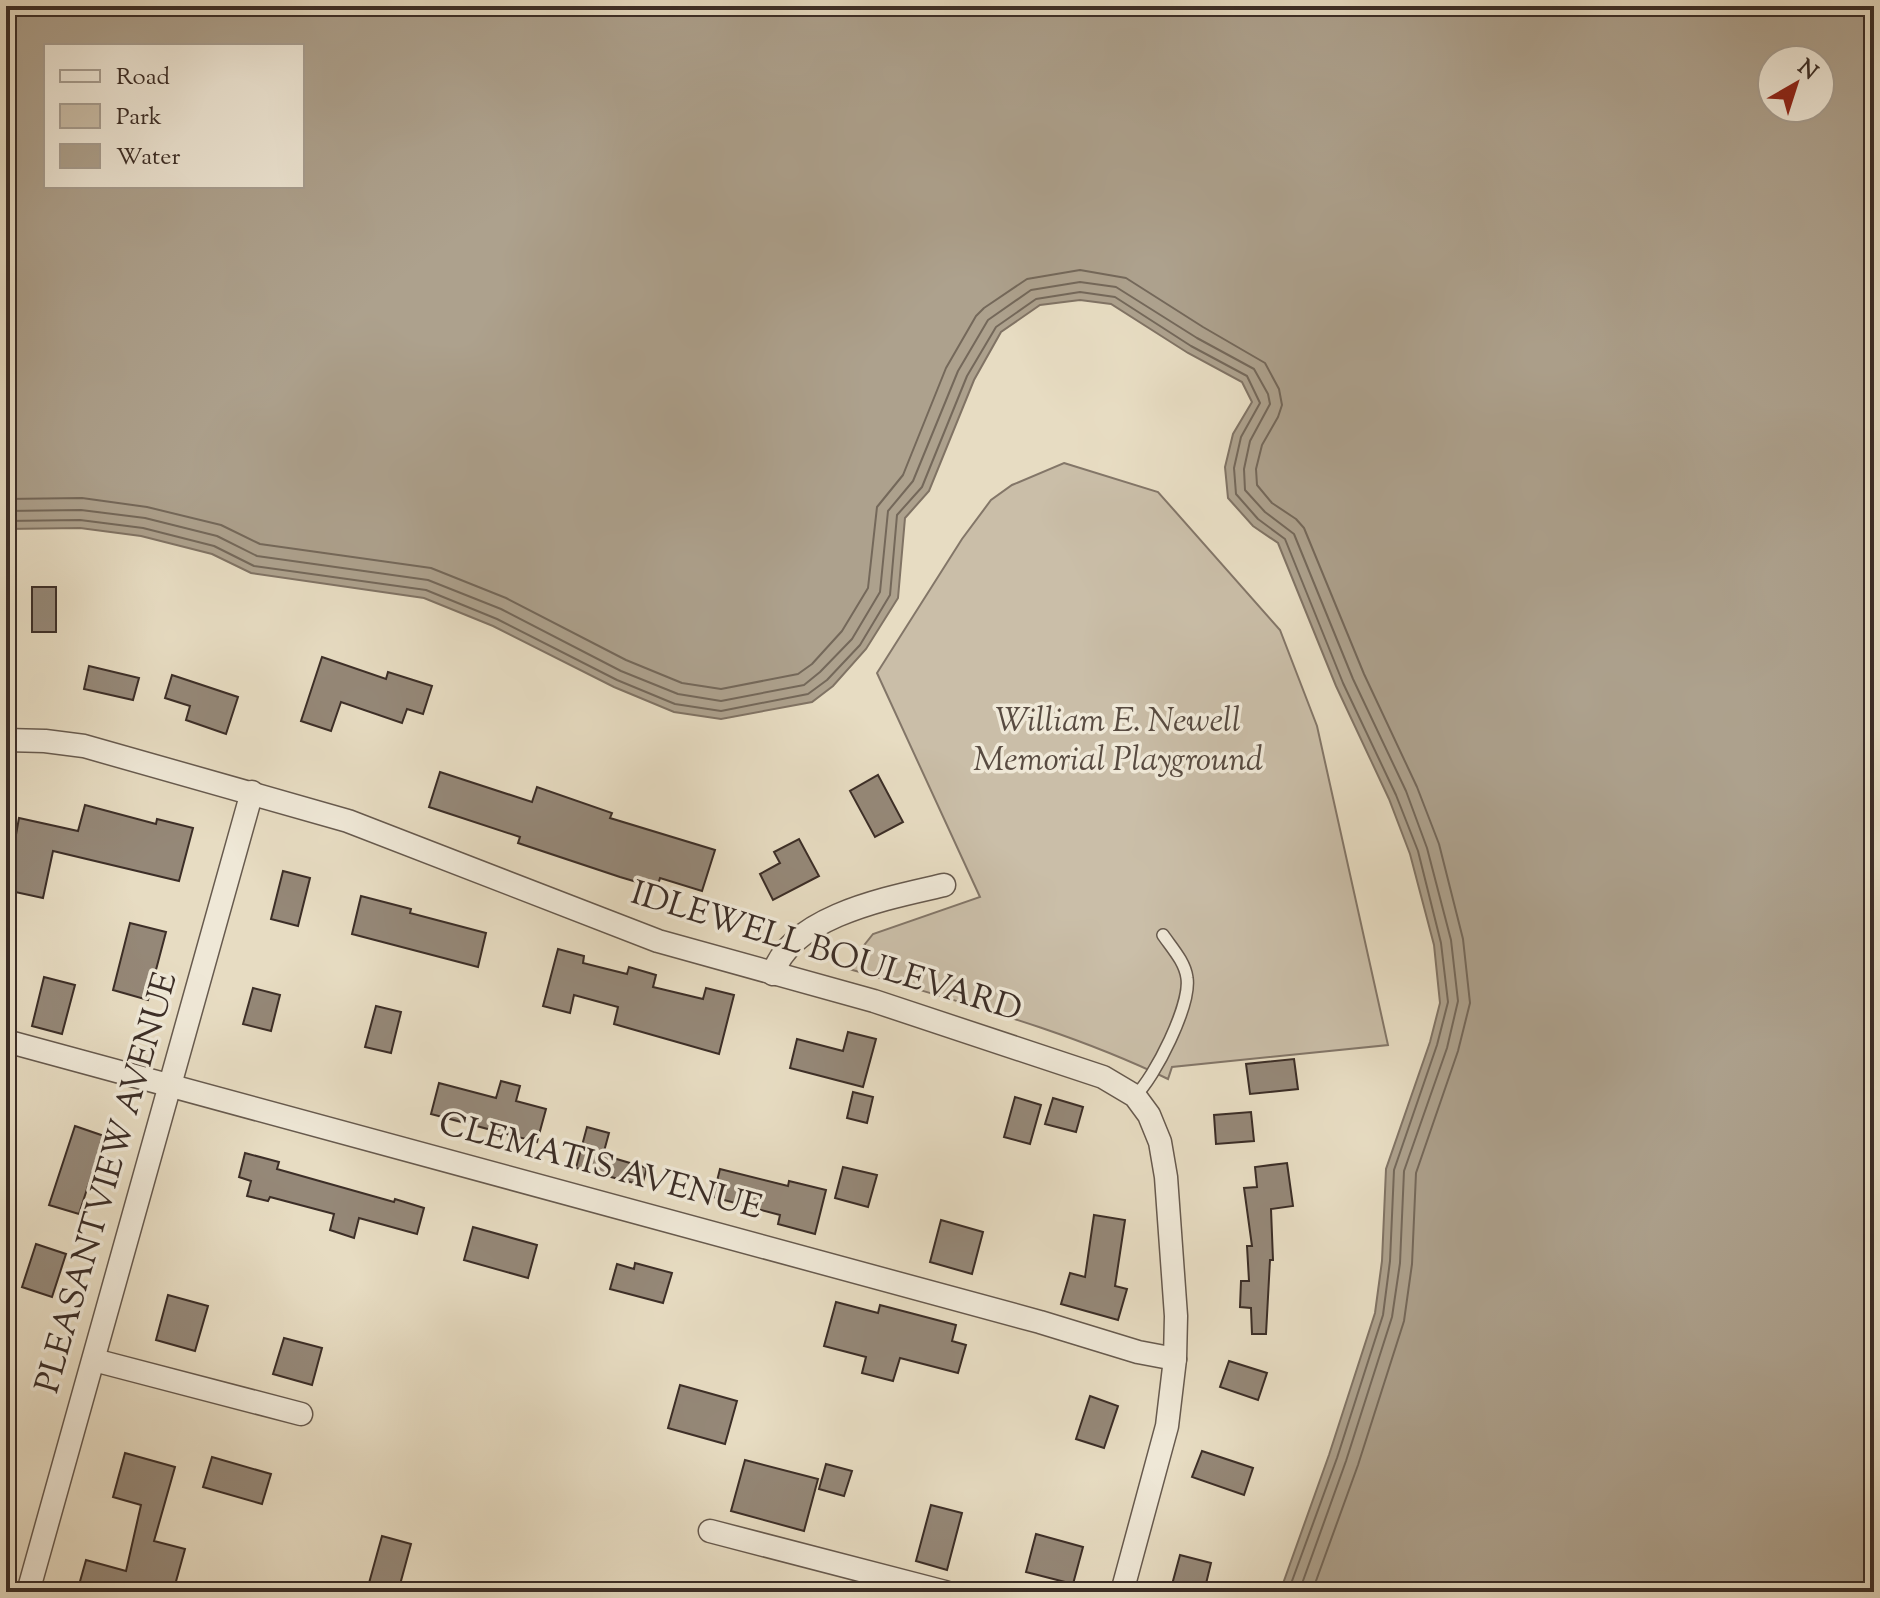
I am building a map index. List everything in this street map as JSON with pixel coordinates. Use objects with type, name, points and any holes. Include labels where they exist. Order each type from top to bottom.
[{"type":"street","name":"IDLEWELL BOULEVARD","points":[[6,740],[64,742],[84,746],[252,792],[377,831],[658,941],[898,1008],[1103,1077],[1135,1096],[1155,1127],[1164,1159],[1176,1316],[1175,1359],[1163,1447],[1122,1592]]},
{"type":"street","name":"PLEASANTVIEW AVENUE","points":[[28,1592],[252,792]]},
{"type":"street","points":[[773,974],[782,954],[789,947],[829,920],[867,903],[944,885]]},
{"type":"street","name":"CLEMATIS AVENUE","points":[[6,1041],[1040,1322],[1138,1352],[1175,1359]]},
{"type":"street","points":[[94,1360],[301,1414]]},
{"type":"street","points":[[710,1531],[945,1592]]},
{"type":"lane","points":[[1135,1096],[1158,1068],[1188,989],[1184,967],[1163,935]]},
{"type":"green space","name":"William E. Newell Memorial Playground","points":[[1064,463],[1158,492],[1280,630],[1317,726],[1388,1045],[1172,1067],[1168,1079],[1049,1031],[846,968],[873,934],[980,897],[877,673],[962,539],[991,500],[1012,485]]},
{"type":"water","points":[[6,6],[1874,6],[1874,1592],[1280,1592],[1375,1313],[1382,1261],[1386,1169],[1430,1042],[1440,1003],[1434,945],[1410,854],[1389,799],[1336,686],[1278,543],[1253,526],[1228,498],[1225,467],[1233,434],[1252,402],[1242,382],[1188,353],[1111,304],[1080,300],[1040,305],[1001,332],[974,380],[929,491],[905,518],[898,598],[866,649],[833,686],[812,702],[721,719],[674,712],[614,687],[493,626],[424,598],[251,573],[212,554],[141,536],[80,528],[6,529]]},
{"type":"building","points":[[32,587],[56,587],[56,632],[32,632]]},
{"type":"building","points":[[322,657],[386,679],[388,672],[432,686],[423,714],[407,709],[402,723],[341,702],[331,731],[301,721]]},
{"type":"building","points":[[89,666],[139,678],[133,700],[84,689]]},
{"type":"building","points":[[172,675],[238,697],[226,734],[186,720],[190,706],[165,698]]},
{"type":"building","points":[[440,772],[532,802],[537,787],[612,813],[610,818],[715,850],[702,891],[660,878],[657,888],[620,877],[518,843],[520,837],[429,807]]},
{"type":"building","points":[[878,775],[903,822],[875,837],[850,791]]},
{"type":"building","points":[[85,805],[156,824],[157,819],[193,828],[179,881],[53,851],[43,898],[6,890],[19,818],[78,831]]},
{"type":"building","points":[[799,839],[819,876],[773,900],[760,874],[780,863],[774,852]]},
{"type":"building","points":[[283,871],[310,878],[298,926],[271,919]]},
{"type":"building","points":[[361,896],[486,933],[478,967],[352,934]]},
{"type":"building","points":[[130,923],[166,932],[148,1000],[113,990]]},
{"type":"building","points":[[558,949],[584,956],[583,963],[627,974],[629,967],[656,975],[653,987],[703,999],[706,988],[734,995],[719,1054],[614,1024],[618,1007],[574,995],[570,1013],[543,1006]]},
{"type":"building","points":[[44,977],[75,985],[62,1034],[32,1026]]},
{"type":"building","points":[[253,988],[280,995],[271,1031],[243,1024]]},
{"type":"building","points":[[376,1006],[401,1012],[391,1053],[365,1047]]},
{"type":"building","points":[[848,1032],[876,1039],[863,1087],[790,1068],[797,1039],[843,1051]]},
{"type":"building","points":[[1294,1059],[1298,1089],[1250,1094],[1246,1064]]},
{"type":"building","points":[[501,1081],[520,1086],[516,1101],[546,1109],[537,1142],[431,1114],[439,1083],[496,1098]]},
{"type":"building","points":[[853,1092],[873,1097],[867,1123],[847,1118]]},
{"type":"building","points":[[1015,1097],[1041,1105],[1030,1144],[1004,1137]]},
{"type":"building","points":[[1053,1098],[1083,1107],[1076,1132],[1045,1124]]},
{"type":"building","points":[[1251,1112],[1254,1141],[1216,1144],[1214,1115]]},
{"type":"building","points":[[75,1126],[104,1136],[79,1214],[49,1205]]},
{"type":"building","points":[[587,1127],[609,1133],[603,1155],[647,1168],[642,1185],[576,1168]]},
{"type":"building","points":[[245,1153],[279,1162],[277,1169],[424,1208],[417,1234],[359,1218],[354,1238],[330,1230],[334,1214],[270,1197],[268,1201],[247,1196],[251,1181],[239,1177]]},
{"type":"building","points":[[1287,1163],[1293,1206],[1271,1209],[1273,1260],[1270,1260],[1266,1334],[1252,1334],[1251,1308],[1240,1307],[1241,1281],[1249,1281],[1247,1246],[1252,1246],[1244,1188],[1257,1187],[1255,1167]]},
{"type":"building","points":[[843,1167],[877,1175],[868,1207],[835,1198]]},
{"type":"building","points":[[720,1169],[788,1186],[789,1181],[826,1190],[815,1234],[778,1224],[780,1215],[713,1197]]},
{"type":"building","points":[[1094,1215],[1125,1220],[1115,1286],[1127,1289],[1118,1320],[1061,1304],[1070,1273],[1085,1277]]},
{"type":"building","points":[[941,1220],[983,1232],[972,1274],[930,1262]]},
{"type":"building","points":[[473,1227],[537,1245],[528,1278],[464,1260]]},
{"type":"building","points":[[36,1244],[66,1254],[52,1297],[22,1287]]},
{"type":"building","points":[[635,1263],[672,1273],[663,1303],[610,1289],[617,1264],[634,1269]]},
{"type":"building","points":[[168,1295],[208,1306],[195,1351],[156,1340]]},
{"type":"building","points":[[836,1302],[878,1313],[880,1305],[956,1325],[952,1341],[966,1345],[958,1373],[900,1358],[893,1381],[862,1373],[866,1357],[824,1346]]},
{"type":"building","points":[[284,1338],[322,1348],[312,1385],[273,1374]]},
{"type":"building","points":[[1229,1361],[1267,1373],[1258,1400],[1220,1387]]},
{"type":"building","points":[[680,1385],[737,1401],[725,1444],[668,1428]]},
{"type":"building","points":[[1090,1396],[1118,1406],[1104,1448],[1076,1439]]},
{"type":"building","points":[[1202,1451],[1253,1468],[1244,1495],[1192,1477]]},
{"type":"building","points":[[125,1453],[175,1467],[154,1541],[185,1549],[175,1585],[176,1592],[77,1592],[86,1560],[126,1571],[141,1505],[113,1497]]},
{"type":"building","points":[[212,1457],[271,1474],[262,1504],[203,1487]]},
{"type":"building","points":[[745,1460],[818,1479],[804,1531],[731,1511]]},
{"type":"building","points":[[826,1464],[852,1471],[844,1496],[819,1489]]},
{"type":"building","points":[[931,1505],[962,1513],[947,1570],[916,1561]]},
{"type":"building","points":[[1036,1534],[1083,1547],[1073,1584],[1026,1572]]},
{"type":"building","points":[[382,1536],[411,1544],[398,1592],[369,1583]]},
{"type":"building","points":[[1180,1555],[1211,1563],[1204,1592],[1170,1592]]}]
